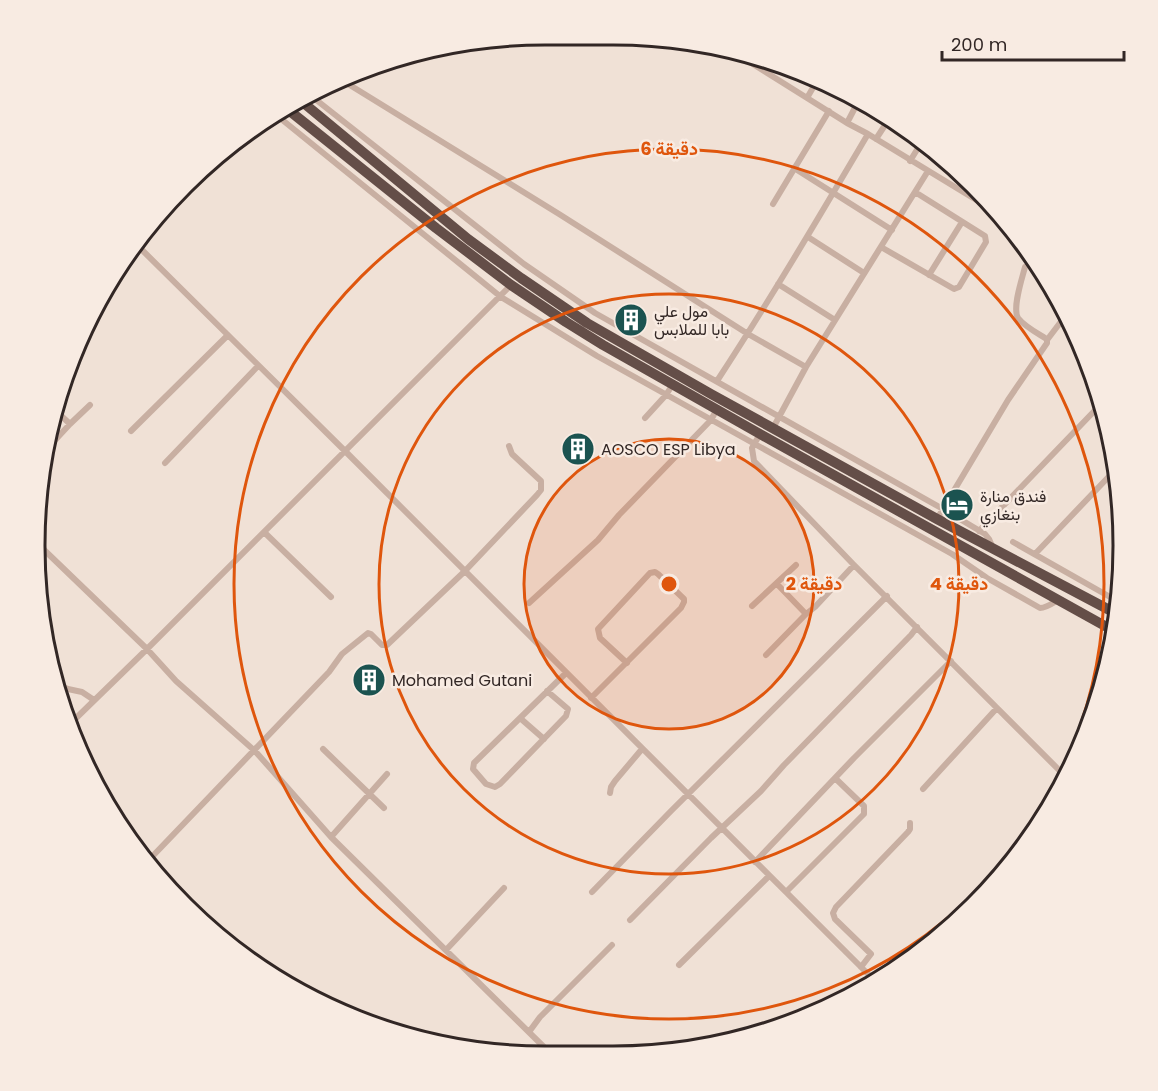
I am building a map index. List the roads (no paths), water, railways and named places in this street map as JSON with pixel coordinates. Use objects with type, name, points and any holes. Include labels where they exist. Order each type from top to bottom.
[{"type":"highway","points":[[310,104],[447,222],[521,278],[587,323],[937,519],[1109,610]]},
{"type":"highway","points":[[293,113],[511,285],[603,345],[1106,627]]},
{"type":"street","points":[[758,67],[970,196]]},
{"type":"street","points":[[350,85],[806,368]]},
{"type":"street","points":[[807,98],[813,87]]},
{"type":"street","points":[[311,104],[557,288],[595,313],[943,509],[989,539],[992,548]]},
{"type":"street","points":[[847,123],[855,108]]},
{"type":"street","points":[[772,204],[829,111]]},
{"type":"street","points":[[282,120],[501,297],[597,356],[952,554],[987,578],[1040,608],[1058,600]]},
{"type":"street","points":[[876,139],[885,125]]},
{"type":"street","points":[[717,381],[808,237],[868,134]]},
{"type":"street","points":[[910,161],[918,149]]},
{"type":"street","points":[[795,168],[892,230]]},
{"type":"street","points":[[773,428],[806,368],[928,171]]},
{"type":"street","points":[[881,247],[954,289],[959,287],[986,242],[985,236],[915,192]]},
{"type":"street","points":[[929,275],[962,222]]},
{"type":"street","points":[[808,237],[864,273]]},
{"type":"street","points":[[142,250],[869,975]]},
{"type":"street","points":[[1025,267],[1016,313],[1019,320],[1047,340]]},
{"type":"street","points":[[778,284],[835,320]]},
{"type":"street","points":[[76,718],[147,650],[511,285]]},
{"type":"street","points":[[937,519],[1008,400],[1060,323]]},
{"type":"street","points":[[131,431],[228,335]]},
{"type":"street","points":[[597,356],[603,345]]},
{"type":"street","points":[[627,373],[634,363]]},
{"type":"street","points":[[165,463],[258,366]]},
{"type":"street","points":[[682,377],[690,366]]},
{"type":"street","points":[[645,418],[673,384]]},
{"type":"street","points":[[57,438],[90,405]]},
{"type":"street","points":[[529,603],[598,540],[619,515],[711,420],[717,409]]},
{"type":"street","points":[[978,531],[1095,412]]},
{"type":"street","points":[[62,416],[70,424]]},
{"type":"street","points":[[760,434],[753,444],[754,461],[854,565],[1059,770]]},
{"type":"street","points":[[153,856],[255,751],[342,654],[368,633],[382,645],[387,645],[465,571],[541,490],[541,481],[512,454],[509,446]]},
{"type":"street","points":[[1035,554],[1108,477]]},
{"type":"street","points":[[264,532],[331,597]]},
{"type":"street","points":[[1013,542],[1110,597]]},
{"type":"street","points":[[45,550],[176,681],[255,751],[332,837],[543,1046]]},
{"type":"street","points":[[752,606],[796,565]]},
{"type":"street","points":[[766,655],[854,565]]},
{"type":"street","points":[[591,698],[627,663],[681,608],[684,603],[684,599],[655,572],[650,573],[598,629],[600,638],[627,663]]},
{"type":"street","points":[[777,584],[806,614]]},
{"type":"street","points":[[592,892],[687,794],[887,596]]},
{"type":"street","points":[[630,920],[761,791],[917,627]]},
{"type":"street","points":[[755,862],[951,661]]},
{"type":"street","points":[[547,691],[568,709],[568,712],[500,784],[495,787],[486,784],[472,766],[547,691],[566,672]]},
{"type":"street","points":[[66,688],[82,692],[94,700]]},
{"type":"street","points":[[923,789],[997,708]]},
{"type":"street","points":[[520,718],[544,739]]},
{"type":"street","points":[[323,749],[384,808]]},
{"type":"street","points":[[610,793],[615,781],[642,749]]},
{"type":"street","points":[[332,837],[387,774]]},
{"type":"street","points":[[786,892],[864,814],[864,806],[836,779]]},
{"type":"street","points":[[861,967],[869,957],[869,952],[835,919],[833,913],[836,907],[908,832],[910,823]]},
{"type":"street","points":[[679,965],[770,876]]},
{"type":"street","points":[[446,950],[504,888]]},
{"type":"street","points":[[528,1032],[612,945]]},
{"type":"place","name":"مول علي بابا للملابس","points":[[631,320]]},
{"type":"place","name":"AOSCO ESP Libya","points":[[578,449]]},
{"type":"place","name":"فندق منارة بنغازي","points":[[957,505]]},
{"type":"place","name":"Mohamed Gutani","points":[[369,680]]}]
